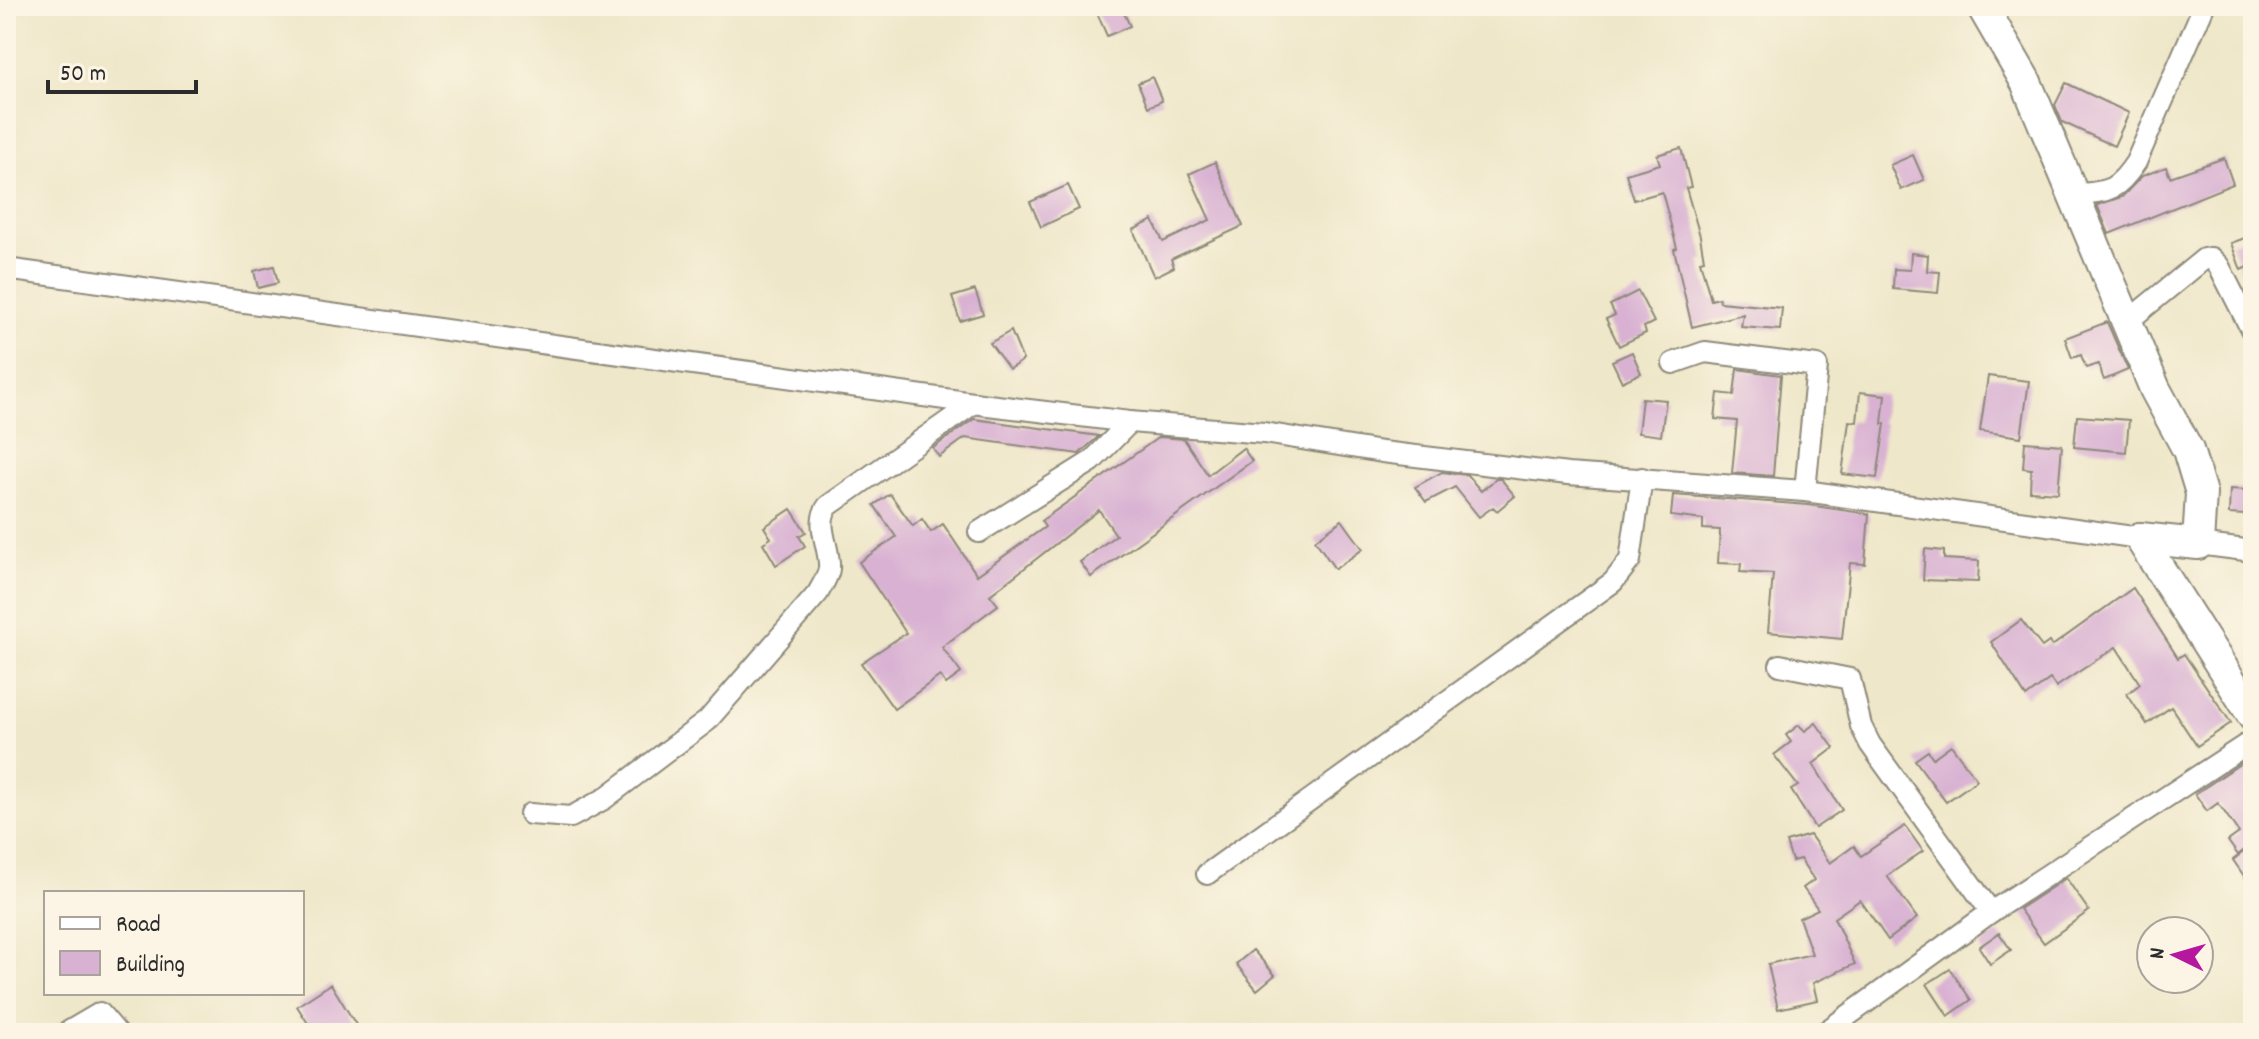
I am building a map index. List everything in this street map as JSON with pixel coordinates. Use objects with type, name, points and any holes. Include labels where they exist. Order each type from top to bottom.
[{"type":"street","points":[[2071,195],[2109,191],[2122,183],[2136,162],[2204,6]]},
{"type":"street","points":[[1987,9],[2026,82],[2155,389],[2198,474],[2202,520],[2198,544]]},
{"type":"street","points":[[2128,321],[2204,259],[2211,258],[2219,266],[2253,333]]},
{"type":"street","points":[[6,269],[974,403],[1130,422],[1264,433],[1382,452],[1568,474],[1805,491],[2253,551]]},
{"type":"street","points":[[1673,363],[1705,352],[1817,366],[1805,491]]},
{"type":"street","points":[[530,814],[571,817],[604,799],[707,721],[818,593],[829,572],[821,522],[828,506],[974,403]]},
{"type":"street","points":[[979,532],[1092,461],[1130,422]]},
{"type":"street","points":[[1207,874],[1613,582],[1630,560],[1642,478]]},
{"type":"street","points":[[2140,538],[2253,716]]},
{"type":"street","points":[[1780,665],[1850,679],[1861,726],[1870,744],[1991,912]]},
{"type":"street","points":[[1824,1033],[1991,912],[2253,740]]},
{"type":"street","points":[[66,1033],[100,1013],[117,1033]]},
{"type":"building","points":[[1094,6],[1121,6],[1130,26],[1107,36]]},
{"type":"building","points":[[1152,77],[1162,101],[1148,107],[1138,83]]},
{"type":"building","points":[[2066,83],[2129,113],[2114,146],[2062,122],[2055,105]]},
{"type":"building","points":[[1681,148],[1691,187],[1686,188],[1700,236],[1704,260],[1700,261],[1711,300],[1719,298],[1720,302],[1782,308],[1780,330],[1741,327],[1743,314],[1692,327],[1674,249],[1677,248],[1662,192],[1634,200],[1626,174],[1660,164],[1657,155]]},
{"type":"building","points":[[1913,155],[1924,180],[1901,190],[1890,165]]},
{"type":"building","points":[[2224,158],[2233,184],[2109,234],[2097,205],[2122,197],[2142,176],[2166,167],[2170,177]]},
{"type":"building","points":[[1215,162],[1243,226],[1171,259],[1174,267],[1154,277],[1133,230],[1153,220],[1163,242],[1210,220],[1189,174]]},
{"type":"building","points":[[1068,185],[1079,209],[1041,227],[1030,202]]},
{"type":"building","points":[[2253,235],[2253,265],[2241,270],[2231,243]]},
{"type":"building","points":[[1911,253],[1928,255],[1927,271],[1940,272],[1938,293],[1893,289],[1894,269],[1910,270]]},
{"type":"building","points":[[274,266],[278,283],[258,288],[254,271]]},
{"type":"building","points":[[975,290],[983,314],[960,321],[952,297]]},
{"type":"building","points":[[1638,291],[1654,322],[1644,327],[1646,333],[1619,346],[1606,319],[1615,315],[1610,305]]},
{"type":"building","points":[[2107,322],[2128,370],[2104,380],[2098,364],[2086,368],[2081,355],[2072,358],[2065,338]]},
{"type":"building","points":[[1011,331],[1023,360],[1009,369],[990,343]]},
{"type":"building","points":[[1632,352],[1641,373],[1622,382],[1612,361]]},
{"type":"building","points":[[1737,369],[1781,375],[1773,476],[1732,473],[1737,421],[1715,419],[1718,393],[1734,395]]},
{"type":"building","points":[[1988,376],[2029,381],[2021,437],[1980,431]]},
{"type":"building","points":[[1860,392],[1885,395],[1882,424],[1885,424],[1877,478],[1842,474],[1849,421],[1857,422]]},
{"type":"building","points":[[1642,398],[1666,400],[1661,436],[1638,433]]},
{"type":"building","points":[[2077,416],[2129,420],[2126,452],[2074,447]]},
{"type":"building","points":[[974,419],[1099,436],[1079,454],[965,438],[939,457],[933,448]]},
{"type":"building","points":[[1159,437],[1184,439],[1208,475],[1243,448],[1252,461],[1091,577],[1080,562],[1116,535],[1099,510],[990,595],[998,605],[942,647],[961,673],[946,684],[940,676],[894,709],[861,663],[906,633],[859,562],[896,537],[874,505],[890,494],[913,526],[922,519],[931,532],[943,524],[977,575],[1045,527],[1041,521]]},
{"type":"building","points":[[2025,442],[2062,445],[2058,493],[2030,491],[2031,469],[2023,468]]},
{"type":"building","points":[[1442,472],[1467,475],[1481,491],[1496,479],[1501,479],[1515,496],[1497,511],[1493,507],[1479,517],[1455,487],[1426,502],[1415,487]]},
{"type":"building","points":[[2230,489],[2247,490],[2246,515],[2229,514]]},
{"type":"building","points":[[1673,495],[1808,505],[1869,514],[1865,564],[1850,563],[1842,639],[1768,632],[1773,574],[1740,572],[1741,564],[1718,563],[1720,530],[1703,529],[1703,520],[1671,516]]},
{"type":"building","points":[[791,509],[806,532],[799,536],[805,546],[776,565],[763,543],[771,538],[764,527]]},
{"type":"building","points":[[1342,520],[1363,549],[1335,569],[1315,540]]},
{"type":"building","points":[[1925,549],[1944,551],[1944,559],[1979,561],[1978,582],[1923,580]]},
{"type":"building","points":[[2133,588],[2178,658],[2184,654],[2231,723],[2197,746],[2171,707],[2147,724],[2127,694],[2140,684],[2116,647],[2056,687],[2050,679],[2026,697],[1991,642],[2021,620],[2042,647],[2049,642],[2052,646]]},
{"type":"building","points":[[1816,723],[1834,748],[1813,764],[1842,810],[1815,828],[1791,790],[1798,786],[1774,755],[1791,742],[1786,735],[1799,725],[1805,731]]},
{"type":"building","points":[[1951,745],[1977,780],[1946,802],[1915,760],[1928,751],[1933,758]]},
{"type":"building","points":[[2252,756],[2253,854],[2248,847],[2238,855],[2228,841],[2239,833],[2218,803],[2207,811],[2195,794]]},
{"type":"building","points":[[1905,826],[1923,851],[1887,876],[1917,918],[1888,940],[1860,900],[1834,918],[1855,964],[1813,983],[1817,1000],[1778,1009],[1768,964],[1812,954],[1799,918],[1818,909],[1803,888],[1814,880],[1800,859],[1792,861],[1786,842],[1810,835],[1830,863],[1854,846],[1861,856]]},
{"type":"building","points":[[2246,850],[2253,859],[2253,889],[2233,860]]},
{"type":"building","points":[[2066,878],[2089,911],[2044,943],[2019,909]]},
{"type":"building","points":[[1999,933],[2011,950],[1990,964],[1979,947]]},
{"type":"building","points":[[1253,950],[1275,975],[1257,990],[1236,964]]},
{"type":"building","points":[[1950,969],[1971,1000],[1948,1016],[1927,984]]},
{"type":"building","points":[[331,984],[361,1033],[314,1033],[297,1006]]}]
